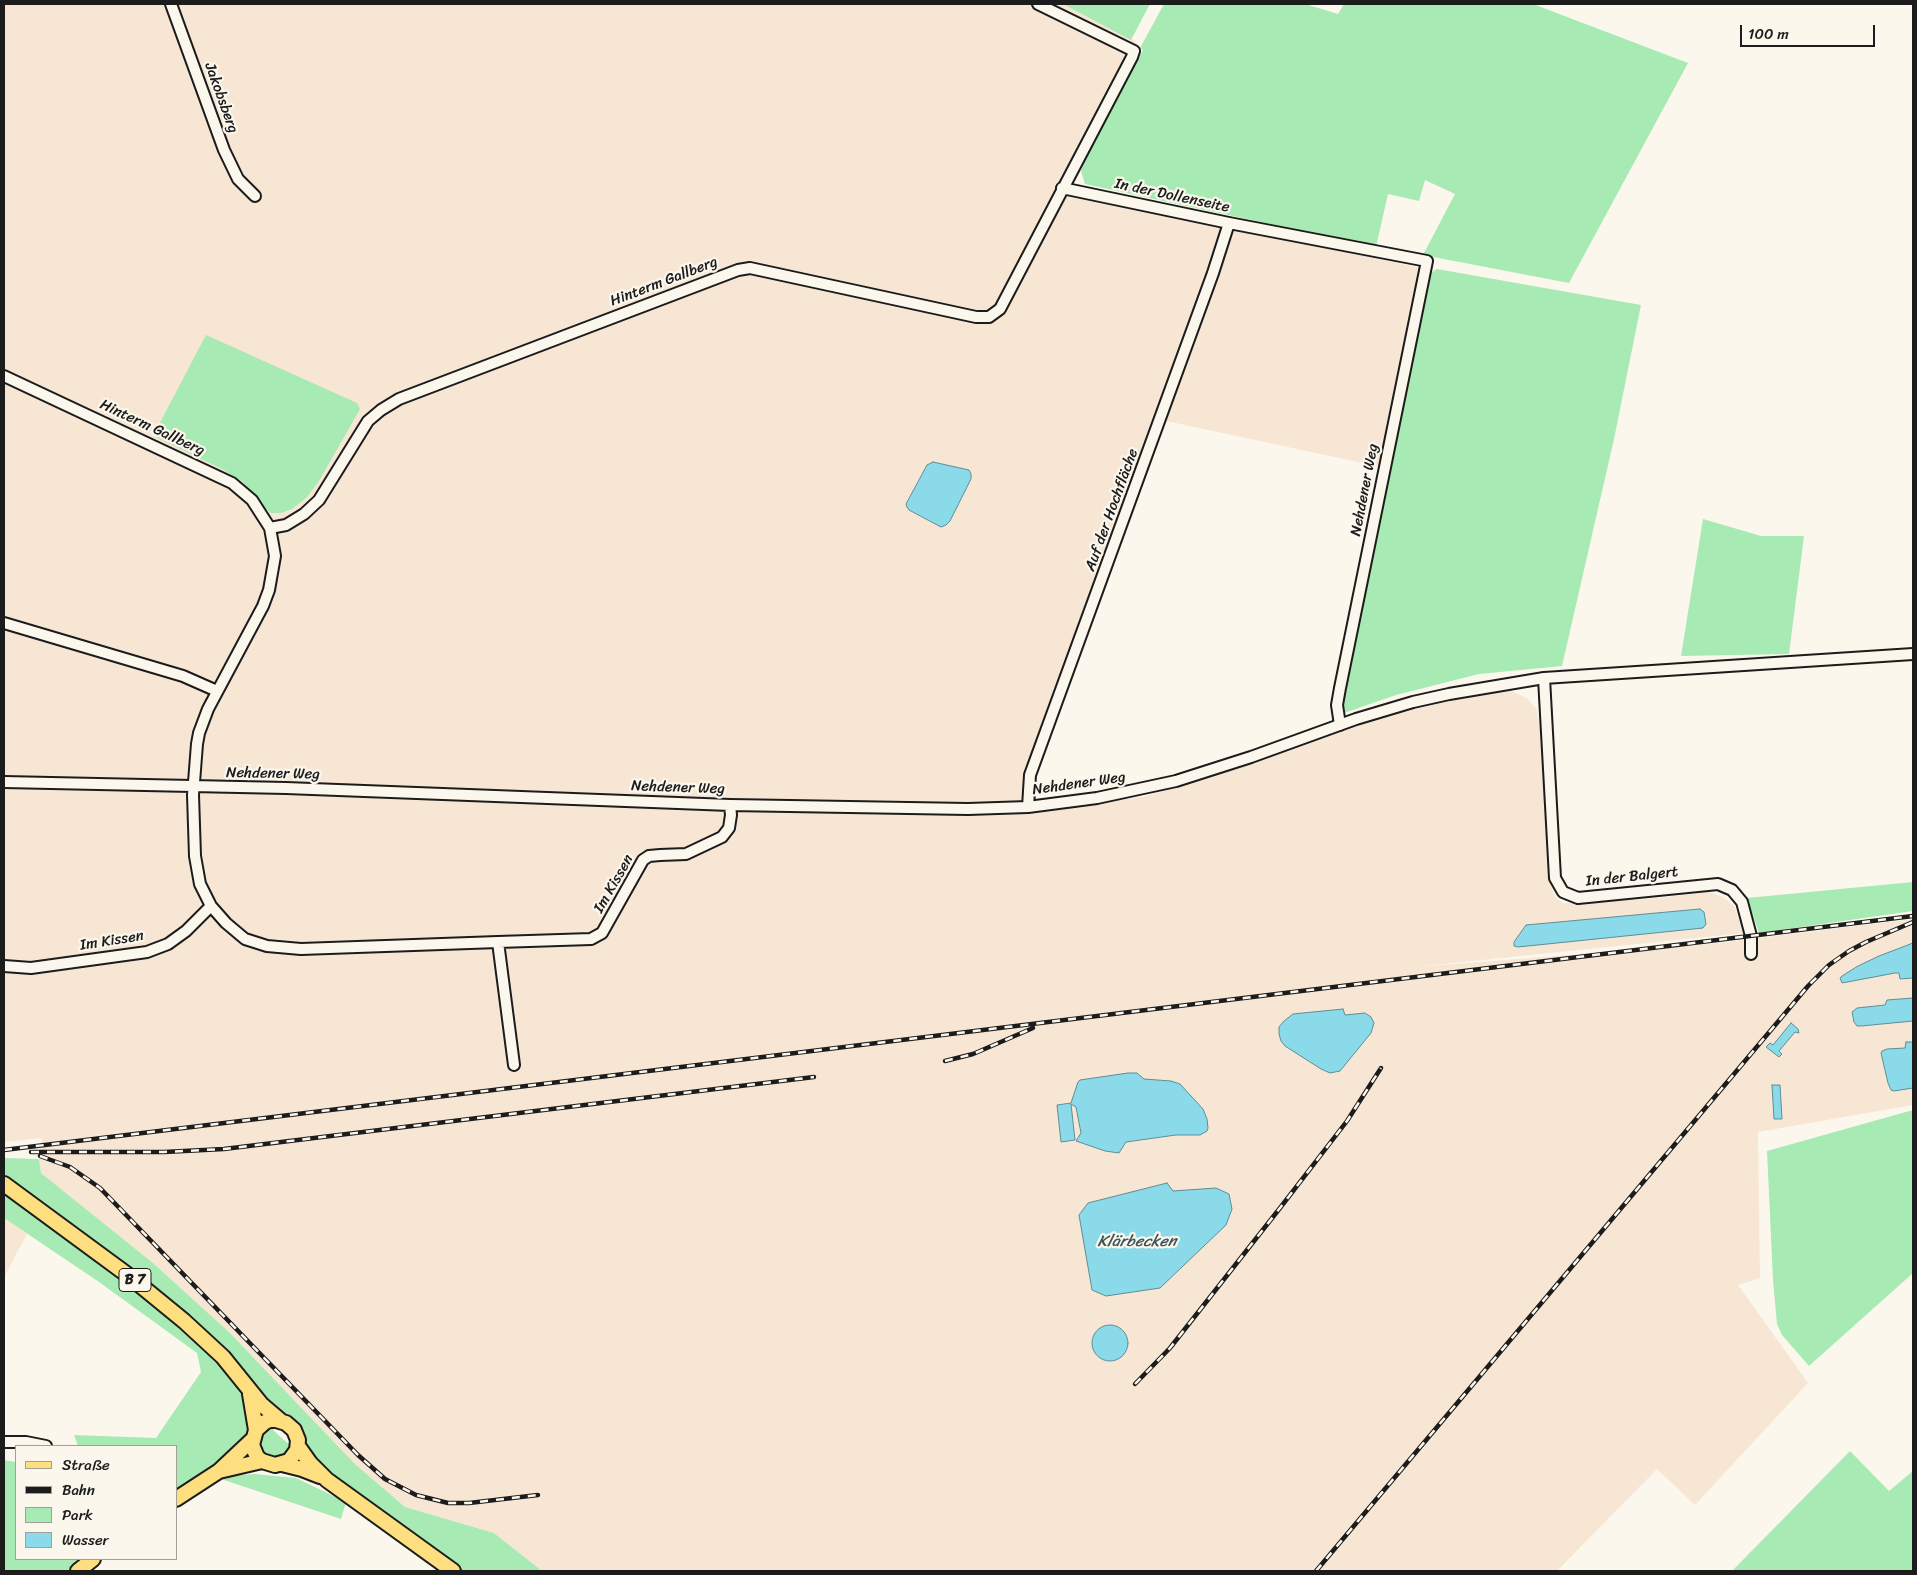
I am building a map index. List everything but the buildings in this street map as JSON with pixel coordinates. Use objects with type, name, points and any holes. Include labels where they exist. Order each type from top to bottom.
[{"type":"main road","name":"B 7","points":[[4,1184],[130,1276],[172,1310],[222,1357],[266,1410],[294,1430],[298,1446],[310,1463],[327,1480],[453,1571]]},
{"type":"main road","name":"B 7","points":[[250,1393],[254,1452],[262,1461],[275,1466],[282,1464],[302,1469],[327,1480]]},
{"type":"main road","points":[[178,1498],[220,1471],[260,1426],[270,1420],[281,1421]]},
{"type":"main road","points":[[282,1464],[292,1458],[298,1446]]},
{"type":"main road","points":[[220,1471],[262,1461]]},
{"type":"main road","points":[[78,1571],[92,1560]]},
{"type":"street","name":"Jakobsberg","points":[[171,4],[224,150],[238,179],[255,196]]},
{"type":"street","points":[[1038,4],[1134,51],[1062,188]]},
{"type":"street","name":"In der Dollenseite","points":[[1062,188],[1229,223],[1427,261]]},
{"type":"street","name":"Hinterm Gallberg","points":[[270,528],[286,525],[304,514],[319,500],[368,421],[399,399],[738,270],[750,268],[976,317],[989,317],[1000,309],[1062,188]]},
{"type":"street","name":"Auf der Hochfläche","points":[[1028,807],[1030,775],[1213,273],[1229,223]]},
{"type":"street","name":"Nehdener Weg","points":[[1340,725],[1337,705],[1340,688],[1427,261]]},
{"type":"street","name":"Hinterm Gallberg","points":[[4,376],[232,483],[252,500],[270,528],[275,556],[269,590],[259,614],[208,709],[199,733],[193,787]]},
{"type":"street","points":[[4,623],[183,676],[217,691]]},
{"type":"street","name":"Nehdener Weg","points":[[4,782],[286,788],[730,805],[968,809],[1028,807],[1097,798],[1176,781],[1385,710],[1422,700],[1544,678],[1913,654]]},
{"type":"street","name":"In der Balgert","points":[[1544,678],[1555,878],[1563,892],[1578,898],[1718,884],[1732,890],[1742,902],[1752,954]]},
{"type":"street","name":"Im Kissen","points":[[193,787],[195,856],[200,884],[211,906],[226,923],[245,939],[266,946],[301,949],[590,939],[602,932],[643,860],[649,856],[686,854],[722,837],[729,828],[730,805]]},
{"type":"street","name":"Im Kissen","points":[[4,966],[31,968],[147,952],[168,944],[186,931],[211,906]]},
{"type":"street","points":[[498,942],[514,1065]]},
{"type":"street","points":[[4,1442],[26,1442],[41,1445]]},
{"type":"shaded area","points":[[4,4],[1064,4],[1136,41],[1056,189],[1425,269],[1386,468],[1157,419],[1052,699],[1024,783],[1036,810],[1143,797],[1210,777],[1345,727],[1432,701],[1508,689],[1528,699],[1537,710],[1540,728],[1551,887],[1556,898],[1563,903],[1569,903],[1658,898],[1709,892],[1723,897],[1733,905],[1744,933],[1414,967],[1701,945],[1913,919],[1913,1105],[1758,1132],[1760,1278],[1738,1285],[1808,1383],[1695,1505],[1657,1469],[1557,1571],[542,1571],[494,1533],[405,1507],[355,1464],[230,1333],[153,1263],[41,1173],[39,1159],[42,1138],[4,1142]]},
{"type":"shaded area","points":[[4,1218],[27,1234],[4,1277]]},
{"type":"green space","points":[[1063,4],[1150,4],[1131,40]]},
{"type":"green space","points":[[1164,4],[1305,4],[1338,14],[1344,4],[1533,4],[1688,63],[1569,283],[1423,255],[1455,194],[1425,180],[1419,201],[1388,194],[1376,247],[1085,184],[1081,171],[1087,154],[1143,50],[1140,48]]},
{"type":"green space","points":[[1437,269],[1641,305],[1614,439],[1562,666],[1479,674],[1396,695],[1344,713],[1342,702],[1372,563],[1429,274]]},
{"type":"green space","points":[[206,335],[357,403],[360,409],[319,481],[307,497],[292,509],[281,513],[271,513],[243,482],[222,469],[153,436]]},
{"type":"green space","points":[[1703,519],[1761,536],[1804,536],[1789,654],[1681,656]]},
{"type":"green space","points":[[1913,882],[1913,911],[1759,933],[1747,898]]},
{"type":"green space","points":[[1913,1110],[1913,1273],[1809,1366],[1782,1335],[1777,1324],[1767,1151]]},
{"type":"green space","points":[[4,1158],[39,1159],[41,1173],[153,1263],[230,1333],[355,1464],[405,1507],[494,1533],[542,1571],[463,1571],[324,1470],[280,1415],[250,1382],[4,1177]]},
{"type":"green space","points":[[4,1188],[166,1312],[215,1356],[243,1389],[249,1426],[244,1440],[228,1457],[178,1491],[178,1445],[78,1445],[74,1435],[156,1438],[201,1372],[197,1353],[99,1282],[4,1218]]},
{"type":"green space","points":[[273,1426],[274,1431],[292,1447],[280,1460],[261,1454],[258,1439],[264,1429]]},
{"type":"green space","points":[[1850,1451],[1889,1491],[1913,1471],[1913,1571],[1732,1571]]},
{"type":"green space","points":[[4,1460],[15,1462],[15,1560],[79,1560],[67,1571],[4,1571]]},
{"type":"green space","points":[[255,1474],[296,1478],[346,1502],[341,1519],[215,1477]]},
{"type":"water","points":[[933,462],[969,470],[971,474],[971,479],[950,521],[941,527],[909,510],[906,504],[927,465]]},
{"type":"water","points":[[1700,909],[1704,912],[1706,924],[1703,928],[1514,946],[1514,942],[1526,925]]},
{"type":"water","points":[[1913,943],[1913,978],[1900,979],[1899,973],[1895,973],[1842,983],[1840,978],[1858,966]]},
{"type":"water","points":[[1913,998],[1913,1021],[1861,1026],[1857,1026],[1854,1022],[1852,1012],[1857,1008],[1885,1005],[1887,1000]]},
{"type":"water","points":[[1343,1009],[1345,1015],[1365,1013],[1371,1017],[1374,1023],[1371,1033],[1340,1071],[1330,1073],[1321,1069],[1285,1046],[1281,1041],[1279,1027],[1293,1014]]},
{"type":"water","points":[[1791,1023],[1798,1029],[1799,1033],[1795,1032],[1779,1051],[1782,1054],[1779,1057],[1766,1047],[1770,1043],[1773,1045]]},
{"type":"water","points":[[1906,1042],[1913,1042],[1913,1088],[1894,1091],[1891,1090],[1888,1083],[1881,1053],[1887,1049],[1905,1048]]},
{"type":"water","points":[[1137,1073],[1144,1079],[1171,1081],[1180,1084],[1203,1109],[1207,1119],[1207,1131],[1200,1135],[1176,1135],[1126,1142],[1119,1153],[1105,1151],[1076,1141],[1081,1133],[1076,1107],[1071,1104],[1075,1140],[1061,1142],[1057,1105],[1071,1103],[1078,1082],[1080,1080]]},
{"type":"water","points":[[1772,1085],[1780,1085],[1782,1119],[1774,1119]]},
{"type":"water","name":"Klärbecken","points":[[1167,1183],[1173,1191],[1216,1188],[1229,1194],[1232,1209],[1226,1225],[1160,1288],[1106,1296],[1092,1290],[1079,1215],[1088,1203]]},
{"type":"water","points":[[1110,1325],[1117,1326],[1123,1330],[1127,1336],[1127,1350],[1123,1356],[1117,1360],[1110,1361],[1103,1360],[1097,1356],[1093,1350],[1092,1343],[1093,1336],[1097,1330],[1103,1326]]},
{"type":"railway","points":[[4,1150],[1913,916]]},
{"type":"railway","points":[[1316,1571],[1808,986],[1829,965],[1849,951],[1913,922]]},
{"type":"railway","points":[[945,1061],[973,1054],[1033,1028]]},
{"type":"railway","points":[[1135,1384],[1170,1348],[1280,1208],[1347,1121],[1381,1068]]},
{"type":"railway","points":[[31,1152],[164,1152],[224,1149],[814,1077]]},
{"type":"railway","points":[[40,1156],[70,1167],[100,1188],[358,1455],[385,1479],[416,1495],[448,1503],[469,1503],[538,1495]]}]
